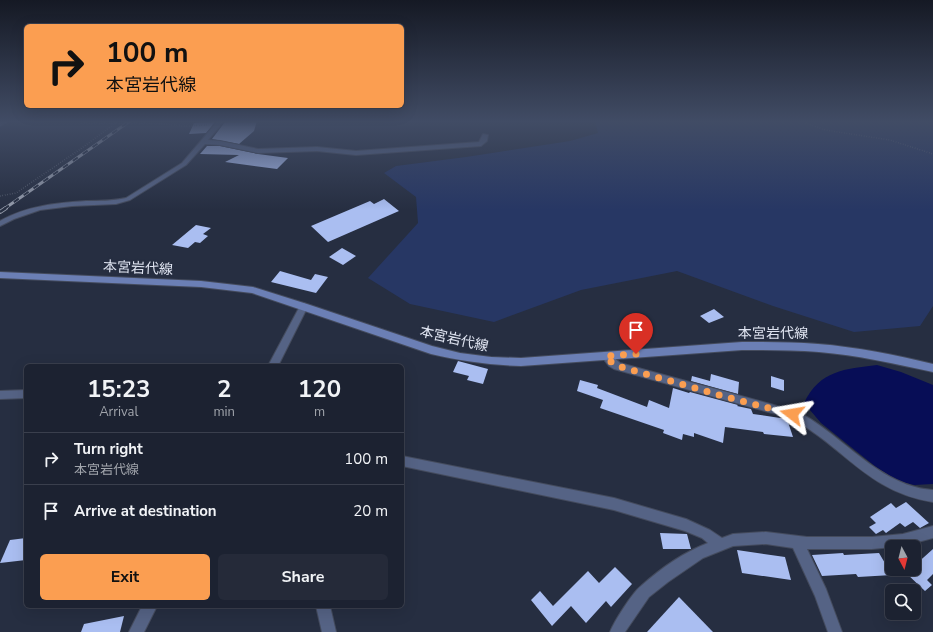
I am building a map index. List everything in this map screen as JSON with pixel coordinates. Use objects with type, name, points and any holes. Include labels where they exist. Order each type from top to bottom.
[{"type":"main road","name":"本宮岩代線","points":[[0,275],[220,286],[253,290],[304,306],[412,344],[460,357],[491,361],[520,362],[742,346],[800,346],[840,350],[933,368]]},
{"type":"street","points":[[0,224],[33,211],[116,202],[128,199],[178,169],[197,150]]},
{"type":"street","points":[[256,150],[288,150]]},
{"type":"street","points":[[324,150],[361,153],[394,150]]},
{"type":"street","points":[[274,364],[304,306]]},
{"type":"street","points":[[606,356],[612,363],[618,366],[800,418],[891,483],[912,493],[933,496]]},
{"type":"street","points":[[0,395],[24,394]]},
{"type":"street","points":[[404,461],[614,504],[686,525],[706,534],[721,545]]},
{"type":"street","points":[[617,632],[644,592],[662,576],[699,553],[733,540],[766,538],[797,542],[872,543],[903,540],[933,532]]},
{"type":"street","points":[[797,542],[835,632]]},
{"type":"street","points":[[136,632],[149,608]]},
{"type":"street","points":[[323,608],[329,632]]},
{"type":"path","points":[[0,196],[16,193],[78,150]]},
{"type":"path","points":[[922,150],[933,154]]},
{"type":"shaded area","points":[[508,150],[933,150],[933,306],[920,326],[854,332],[773,306],[677,271],[581,290],[494,322],[410,304],[368,278],[418,223],[416,197],[384,173],[396,166]]},
{"type":"shaded area","points":[[877,365],[901,372],[933,385],[933,484],[914,485],[898,481],[876,467],[821,423],[804,403],[810,392],[818,384],[834,373],[854,368]]},
{"type":"building","points":[[203,150],[241,150],[288,158],[277,169],[225,162],[239,155],[200,154]]},
{"type":"building","points":[[384,199],[399,211],[328,242],[311,226],[370,201],[374,204]]},
{"type":"building","points":[[196,225],[211,228],[203,234],[208,236],[200,243],[195,242],[188,248],[172,245]]},
{"type":"building","points":[[342,248],[356,256],[343,265],[329,257]]},
{"type":"building","points":[[280,271],[311,280],[315,274],[328,277],[316,293],[271,282]]},
{"type":"building","points":[[714,309],[724,317],[709,323],[700,316]]},
{"type":"building","points":[[458,361],[488,369],[483,384],[467,380],[469,376],[453,372]]},
{"type":"building","points":[[711,374],[739,382],[738,394],[691,381],[692,376],[710,381]]},
{"type":"building","points":[[771,376],[784,380],[784,391],[771,387]]},
{"type":"building","points":[[580,380],[598,385],[597,388],[647,407],[649,400],[669,408],[673,388],[689,393],[690,392],[751,409],[753,414],[787,419],[793,437],[764,434],[763,432],[725,427],[723,443],[694,433],[694,437],[683,434],[682,440],[663,433],[664,430],[600,408],[603,400],[577,391]]},
{"type":"building","points":[[906,502],[929,523],[920,528],[913,522],[905,527],[900,523],[886,533],[883,530],[876,534],[869,527],[876,523],[870,517],[891,503],[896,508]]},
{"type":"building","points":[[660,533],[687,534],[691,549],[663,549]]},
{"type":"building","points":[[24,538],[24,560],[0,563],[10,540]]},
{"type":"building","points":[[933,549],[933,574],[927,580],[932,585],[925,591],[921,587],[921,584],[918,584],[909,576],[921,576],[921,560]]},
{"type":"building","points":[[737,550],[785,557],[791,580],[742,573]]},
{"type":"building","points":[[879,553],[885,563],[885,575],[858,577],[856,574],[822,576],[812,555]]},
{"type":"building","points":[[615,567],[632,584],[611,607],[606,601],[586,623],[571,606],[552,626],[531,600],[540,591],[553,606],[588,571],[599,583]]},
{"type":"building","points":[[679,597],[713,632],[647,632]]},
{"type":"building","points":[[124,616],[120,632],[81,632],[84,624]]},
{"type":"railway","points":[[4,209],[88,150]]},
{"type":"railway","points":[[0,212],[6,208]]},
{"type":"route","points":[[636,354],[606,356],[612,363],[618,366],[792,414]]}]
